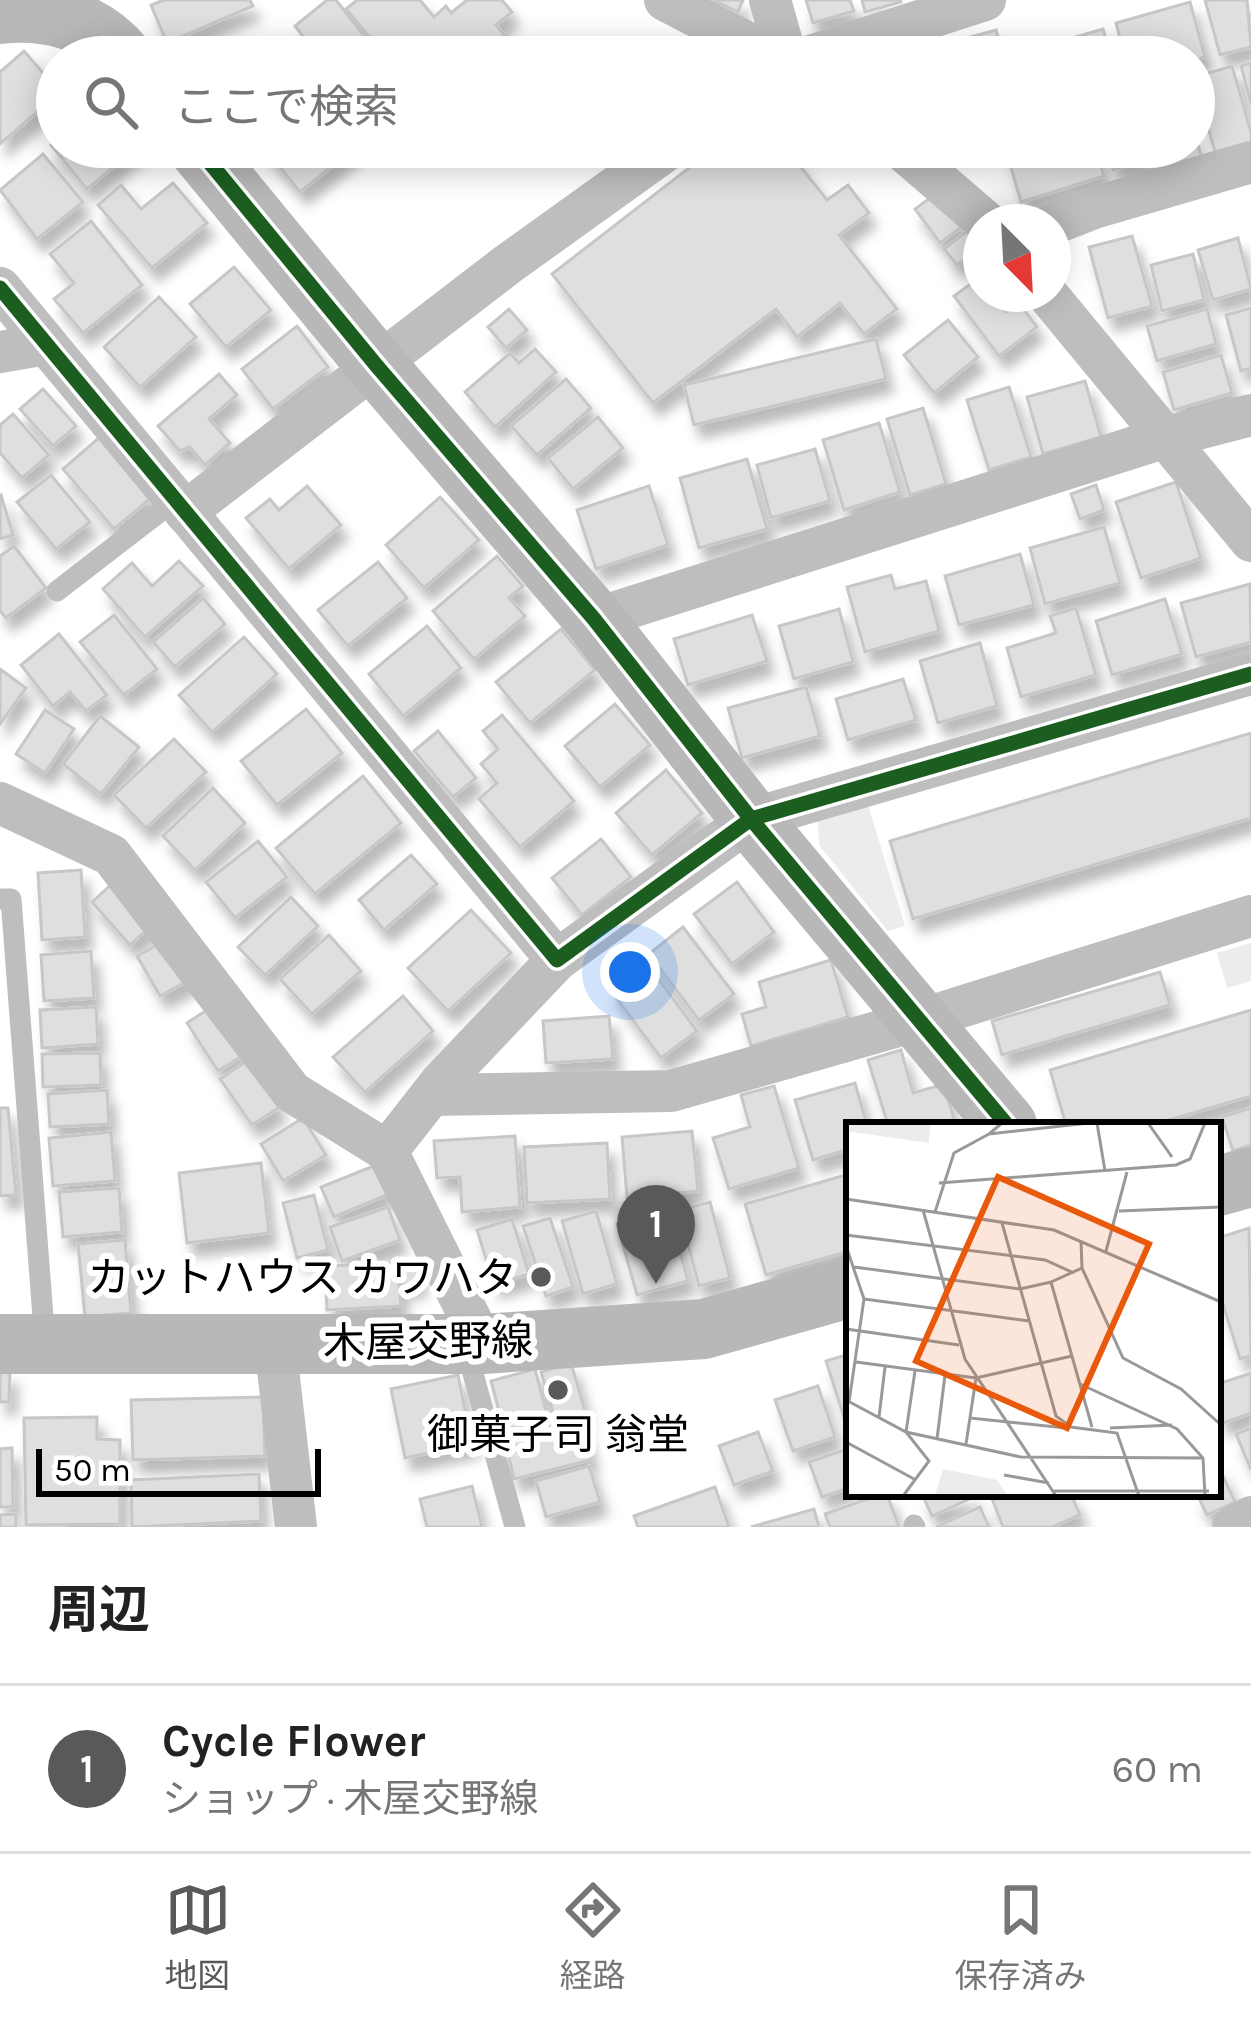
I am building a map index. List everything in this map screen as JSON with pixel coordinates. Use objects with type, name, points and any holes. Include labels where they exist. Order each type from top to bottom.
[{"type":"street","points":[[665,0],[734,36]]},
{"type":"street","points":[[770,0],[780,36]]},
{"type":"street","points":[[873,36],[985,0]]},
{"type":"street","points":[[0,14],[63,16],[100,28]]},
{"type":"street","points":[[1071,217],[1251,162]]},
{"type":"street","points":[[214,168],[594,619],[751,819],[1004,1122]]},
{"type":"street","points":[[180,506],[643,168]]},
{"type":"street","points":[[923,168],[965,204]]},
{"type":"street","points":[[0,288],[557,960]]},
{"type":"street","points":[[1062,312],[1251,541]]},
{"type":"street","points":[[0,352],[46,344]]},
{"type":"street","points":[[594,619],[1163,438],[1251,415]]},
{"type":"street","points":[[387,1151],[431,1095],[557,960],[751,819],[1251,674]]},
{"type":"street","points":[[0,803],[111,856],[292,1092],[387,1151],[474,1344]]},
{"type":"street","points":[[431,1095],[670,1091],[919,1020],[1251,916]]},
{"type":"street","points":[[1221,1185],[1251,1177]]},
{"type":"street","name":"木屋交野線","points":[[22,1344],[474,1344],[704,1329],[846,1289]]},
{"type":"street","points":[[275,1343],[296,1527]]},
{"type":"street","points":[[1233,1527],[1251,1517]]},
{"type":"lane","points":[[57,591],[180,506]]},
{"type":"lane","points":[[0,899],[11,899],[22,1344]]},
{"type":"lane","points":[[474,1344],[515,1527]]},
{"type":"shaded area","points":[[868,805],[905,926],[888,931],[819,845],[818,821]]},
{"type":"shaded area","points":[[1251,943],[1251,981],[1227,988],[1217,953]]},
{"type":"building","points":[[164,0],[250,0],[253,6],[183,36],[164,36],[151,5]]},
{"type":"building","points":[[327,0],[336,0],[364,36],[303,36],[295,26]]},
{"type":"building","points":[[357,0],[420,0],[434,17],[446,6],[451,13],[467,0],[502,0],[512,12],[496,25],[505,36],[368,36],[346,9]]},
{"type":"building","points":[[713,0],[743,0],[738,12]]},
{"type":"building","points":[[806,0],[850,0],[854,11],[813,23]]},
{"type":"building","points":[[862,0],[900,0],[901,2],[865,12]]},
{"type":"building","points":[[1205,0],[1247,0],[1251,47],[1220,55]]},
{"type":"building","points":[[1190,2],[1199,36],[1119,36],[1116,23]]},
{"type":"building","points":[[1103,29],[1105,36],[1079,36]]},
{"type":"building","points":[[24,51],[36,65],[36,113],[0,144],[0,72]]},
{"type":"building","points":[[1251,63],[1251,104],[1241,66]]},
{"type":"building","points":[[1232,66],[1251,132],[1251,146],[1216,156],[1215,152],[1215,71]]},
{"type":"building","points":[[36,160],[36,168],[55,168],[83,202],[37,239],[0,190]]},
{"type":"building","points":[[70,168],[112,168],[87,189]]},
{"type":"building","points":[[281,168],[330,168],[300,192]]},
{"type":"building","points":[[689,168],[802,168],[827,200],[848,185],[869,213],[839,235],[897,309],[864,334],[840,303],[797,337],[776,309],[653,403],[552,274]]},
{"type":"building","points":[[1011,168],[1102,168],[1104,176],[1021,202]]},
{"type":"building","points":[[173,183],[207,223],[152,268],[98,205],[121,185],[141,209]]},
{"type":"building","points":[[938,192],[963,226],[940,243],[915,209]]},
{"type":"building","points":[[91,221],[142,285],[83,333],[54,299],[74,283],[50,254]]},
{"type":"building","points":[[963,234],[963,261],[957,265],[944,249]]},
{"type":"building","points":[[1132,236],[1152,306],[1108,318],[1089,247]]},
{"type":"building","points":[[1238,238],[1251,289],[1213,300],[1198,250]]},
{"type":"building","points":[[1193,254],[1204,300],[1162,311],[1151,265]]},
{"type":"building","points":[[234,267],[271,310],[226,347],[190,304]]},
{"type":"building","points":[[159,297],[196,337],[140,387],[104,347]]},
{"type":"building","points":[[1251,308],[1251,368],[1241,371],[1226,315]]},
{"type":"building","points":[[509,309],[527,330],[506,348],[488,327]]},
{"type":"building","points":[[1207,309],[1216,344],[1157,361],[1147,326]]},
{"type":"building","points":[[966,312],[1026,312],[1037,327],[999,356]]},
{"type":"building","points":[[948,320],[978,357],[934,393],[904,355]]},
{"type":"building","points":[[297,326],[328,367],[273,409],[242,369]]},
{"type":"building","points":[[876,339],[886,379],[694,425],[684,385]]},
{"type":"building","points":[[535,349],[556,372],[495,427],[465,392],[510,353],[519,363]]},
{"type":"building","points":[[1221,355],[1232,393],[1174,410],[1163,372]]},
{"type":"building","points":[[219,374],[237,395],[209,419],[230,443],[205,465],[190,447],[180,451],[158,426]]},
{"type":"building","points":[[566,379],[591,408],[537,455],[511,426]]},
{"type":"building","points":[[1085,381],[1101,437],[1043,454],[1027,397]]},
{"type":"building","points":[[1009,387],[1031,457],[989,470],[967,400]]},
{"type":"building","points":[[43,389],[76,426],[53,446],[20,409]]},
{"type":"building","points":[[923,408],[946,484],[910,495],[887,419]]},
{"type":"building","points":[[13,414],[49,455],[22,478],[0,453],[0,425]]},
{"type":"building","points":[[598,417],[623,448],[573,489],[548,458]]},
{"type":"building","points":[[879,423],[900,492],[844,510],[823,440]]},
{"type":"building","points":[[100,437],[151,498],[114,529],[63,469]]},
{"type":"building","points":[[815,449],[830,501],[771,518],[757,465]]},
{"type":"building","points":[[747,459],[767,529],[699,548],[680,478]]},
{"type":"building","points":[[51,475],[90,522],[56,549],[17,502]]},
{"type":"building","points":[[1176,482],[1201,558],[1141,578],[1116,502]]},
{"type":"building","points":[[1096,485],[1104,510],[1080,519],[1071,494]]},
{"type":"building","points":[[307,486],[341,525],[289,569],[246,518],[270,499],[279,510]]},
{"type":"building","points":[[649,486],[668,545],[596,569],[577,510]]},
{"type":"building","points":[[0,496],[13,535],[0,539]]},
{"type":"building","points":[[440,497],[479,540],[424,588],[386,545]]},
{"type":"building","points":[[1104,527],[1120,583],[1045,604],[1030,548]]},
{"type":"building","points":[[14,546],[46,588],[6,618],[0,611],[0,556]]},
{"type":"building","points":[[1020,554],[1034,605],[959,625],[945,576]]},
{"type":"building","points":[[497,556],[523,586],[509,598],[525,616],[474,659],[433,611]]},
{"type":"building","points":[[179,561],[203,586],[145,637],[103,589],[132,563],[152,586]]},
{"type":"building","points":[[378,562],[407,598],[348,646],[318,610]]},
{"type":"building","points":[[891,575],[895,589],[926,581],[939,631],[865,652],[847,587]]},
{"type":"building","points":[[1250,584],[1251,642],[1196,657],[1181,603]]},
{"type":"building","points":[[203,598],[225,624],[175,667],[153,642]]},
{"type":"building","points":[[1165,599],[1182,654],[1112,675],[1096,621]]},
{"type":"building","points":[[1076,608],[1096,675],[1021,697],[1007,648],[1056,633],[1050,616]]},
{"type":"building","points":[[839,609],[853,662],[794,679],[779,626]]},
{"type":"building","points":[[114,615],[157,669],[124,695],[80,642]]},
{"type":"building","points":[[752,615],[767,661],[688,685],[674,639]]},
{"type":"building","points":[[427,626],[461,668],[403,716],[369,674]]},
{"type":"building","points":[[561,629],[595,670],[530,723],[496,682]]},
{"type":"building","points":[[59,634],[107,695],[86,711],[70,692],[53,706],[21,665]]},
{"type":"building","points":[[244,637],[277,674],[212,732],[179,695]]},
{"type":"building","points":[[980,643],[997,706],[938,723],[920,661]]},
{"type":"building","points":[[0,669],[26,688],[0,724]]},
{"type":"building","points":[[903,679],[916,720],[848,740],[836,699]]},
{"type":"building","points":[[806,687],[820,736],[742,758],[728,708]]},
{"type":"building","points":[[615,704],[650,745],[600,787],[565,746]]},
{"type":"building","points":[[306,709],[342,753],[277,805],[241,761]]},
{"type":"building","points":[[45,710],[74,729],[45,773],[16,754]]},
{"type":"building","points":[[502,715],[574,801],[520,847],[479,799],[497,783],[481,764],[498,749],[483,731]]},
{"type":"building","points":[[100,716],[139,747],[101,794],[63,764]]},
{"type":"building","points":[[438,731],[476,778],[453,797],[414,751]]},
{"type":"building","points":[[1251,733],[1251,818],[913,919],[890,841]]},
{"type":"building","points":[[174,739],[206,772],[146,828],[114,795]]},
{"type":"building","points":[[666,770],[702,813],[652,855],[616,813]]},
{"type":"building","points":[[363,776],[401,823],[315,894],[276,848]]},
{"type":"building","points":[[213,788],[245,823],[195,870],[163,836]]},
{"type":"building","points":[[601,839],[631,877],[582,915],[552,878]]},
{"type":"building","points":[[258,841],[287,877],[235,918],[206,882]]},
{"type":"building","points":[[411,855],[437,884],[384,930],[359,900]]},
{"type":"building","points":[[81,870],[85,937],[42,940],[38,873]]},
{"type":"building","points":[[737,882],[774,932],[732,964],[694,914]]},
{"type":"building","points":[[113,883],[151,926],[130,945],[92,902]]},
{"type":"building","points":[[291,897],[318,926],[265,975],[238,947]]},
{"type":"building","points":[[471,910],[511,953],[448,1011],[408,968]]},
{"type":"building","points":[[683,927],[734,994],[699,1020],[649,954]]},
{"type":"building","points":[[329,935],[361,971],[312,1014],[280,979]]},
{"type":"building","points":[[168,939],[191,979],[160,996],[137,956]]},
{"type":"building","points":[[91,951],[94,998],[44,1001],[41,955]]},
{"type":"building","points":[[831,960],[848,1017],[751,1046],[742,1014],[766,1007],[759,982]]},
{"type":"building","points":[[645,961],[697,1031],[661,1058],[609,988]]},
{"type":"building","points":[[1160,972],[1170,1005],[1002,1055],[992,1021]]},
{"type":"building","points":[[403,996],[433,1031],[365,1092],[333,1057]]},
{"type":"building","points":[[213,1006],[244,1055],[218,1071],[187,1023]]},
{"type":"building","points":[[96,1007],[98,1044],[42,1048],[40,1010]]},
{"type":"building","points":[[1251,1010],[1251,1096],[1162,1122],[1065,1122],[1050,1070]]},
{"type":"building","points":[[609,1016],[613,1059],[546,1063],[543,1021]]},
{"type":"building","points":[[901,1050],[913,1093],[944,1084],[955,1122],[887,1122],[868,1060]]},
{"type":"building","points":[[100,1053],[101,1085],[43,1087],[42,1054]]},
{"type":"building","points":[[248,1060],[280,1107],[252,1125],[220,1079]]},
{"type":"building","points":[[855,1083],[866,1122],[846,1122],[846,1150],[813,1160],[795,1100]]},
{"type":"building","points":[[774,1086],[799,1168],[729,1189],[713,1138],[750,1127],[741,1095]]},
{"type":"building","points":[[107,1090],[109,1124],[50,1127],[48,1094]]},
{"type":"building","points":[[0,1108],[8,1108],[16,1195],[0,1196]]},
{"type":"building","points":[[1251,1108],[1251,1145],[1233,1151],[1222,1117]]},
{"type":"building","points":[[303,1118],[326,1155],[283,1181],[261,1144]]},
{"type":"building","points":[[692,1131],[698,1191],[627,1198],[622,1137]]},
{"type":"building","points":[[111,1132],[115,1181],[53,1186],[49,1138]]},
{"type":"building","points":[[515,1136],[520,1207],[462,1212],[460,1177],[437,1178],[434,1141]]},
{"type":"building","points":[[607,1143],[610,1199],[527,1203],[524,1147]]},
{"type":"building","points":[[261,1163],[269,1233],[187,1243],[179,1173]]},
{"type":"building","points":[[376,1165],[389,1194],[334,1217],[321,1187]]},
{"type":"building","points":[[846,1175],[846,1252],[766,1275],[745,1204]]},
{"type":"building","points":[[119,1188],[122,1232],[63,1237],[59,1192]]},
{"type":"building","points":[[314,1195],[328,1250],[297,1258],[283,1203]]},
{"type":"building","points":[[710,1202],[730,1278],[699,1286],[679,1210]]},
{"type":"building","points":[[388,1207],[400,1240],[342,1261],[330,1227]]},
{"type":"building","points":[[669,1210],[688,1281],[637,1295],[617,1224]]},
{"type":"building","points":[[596,1211],[617,1284],[583,1294],[562,1221]]},
{"type":"building","points":[[550,1218],[573,1287],[546,1296],[523,1226]]},
{"type":"building","points":[[512,1219],[529,1274],[494,1285],[477,1230]]},
{"type":"building","points":[[1249,1228],[1251,1356],[1240,1359],[1221,1298],[1221,1237]]},
{"type":"building","points":[[125,1240],[131,1313],[85,1317],[78,1244]]},
{"type":"building","points":[[417,1262],[419,1284],[399,1285],[401,1306],[327,1310],[325,1266]]},
{"type":"building","points":[[846,1355],[846,1424],[826,1361]]},
{"type":"building","points":[[571,1363],[585,1411],[555,1419],[541,1372]]},
{"type":"building","points":[[535,1369],[548,1419],[504,1430],[491,1381]]},
{"type":"building","points":[[0,1372],[10,1372],[9,1402],[0,1402]]},
{"type":"building","points":[[1251,1373],[1251,1413],[1223,1423],[1221,1383]]},
{"type":"building","points":[[458,1375],[472,1444],[405,1458],[391,1389]]},
{"type":"building","points":[[818,1386],[835,1437],[793,1451],[775,1400]]},
{"type":"building","points":[[263,1397],[265,1456],[133,1460],[131,1400]]},
{"type":"building","points":[[97,1417],[97,1439],[120,1440],[120,1524],[26,1525],[24,1418]]},
{"type":"building","points":[[582,1421],[591,1460],[514,1479],[505,1440]]},
{"type":"building","points":[[1251,1428],[1251,1470],[1236,1434]]},
{"type":"building","points":[[758,1432],[773,1471],[734,1485],[719,1446]]},
{"type":"building","points":[[12,1448],[13,1507],[0,1507],[0,1449]]},
{"type":"building","points":[[846,1449],[846,1489],[822,1497],[809,1462]]},
{"type":"building","points":[[589,1466],[600,1502],[546,1517],[536,1481]]},
{"type":"building","points":[[1221,1472],[1235,1502],[1207,1515],[1198,1497],[1221,1497]]},
{"type":"building","points":[[259,1474],[261,1521],[132,1527],[131,1480]]},
{"type":"building","points":[[472,1486],[482,1527],[427,1527],[420,1499]]},
{"type":"building","points":[[715,1487],[729,1527],[638,1527],[634,1516]]},
{"type":"building","points":[[873,1497],[888,1497],[899,1527],[830,1527],[825,1514]]},
{"type":"building","points":[[923,1497],[974,1497],[932,1516]]},
{"type":"building","points":[[991,1497],[1072,1497],[1080,1515],[1052,1527],[1003,1527]]},
{"type":"building","points":[[980,1507],[989,1527],[936,1527]]},
{"type":"building","points":[[814,1509],[819,1527],[751,1527]]},
{"type":"building","points":[[16,1514],[16,1527],[0,1527],[0,1515]]},
{"type":"cycle path","points":[[214,168],[594,619],[751,819],[1004,1122]]},
{"type":"cycle path","points":[[0,288],[557,960],[751,819],[1251,674]]},
{"type":"place","name":"カットハウス カワハタ","points":[[541,1277]]},
{"type":"place","name":"Cycle Flower","points":[[656,1284]]},
{"type":"place","name":"御菓子司 翁堂","points":[[558,1390]]}]
